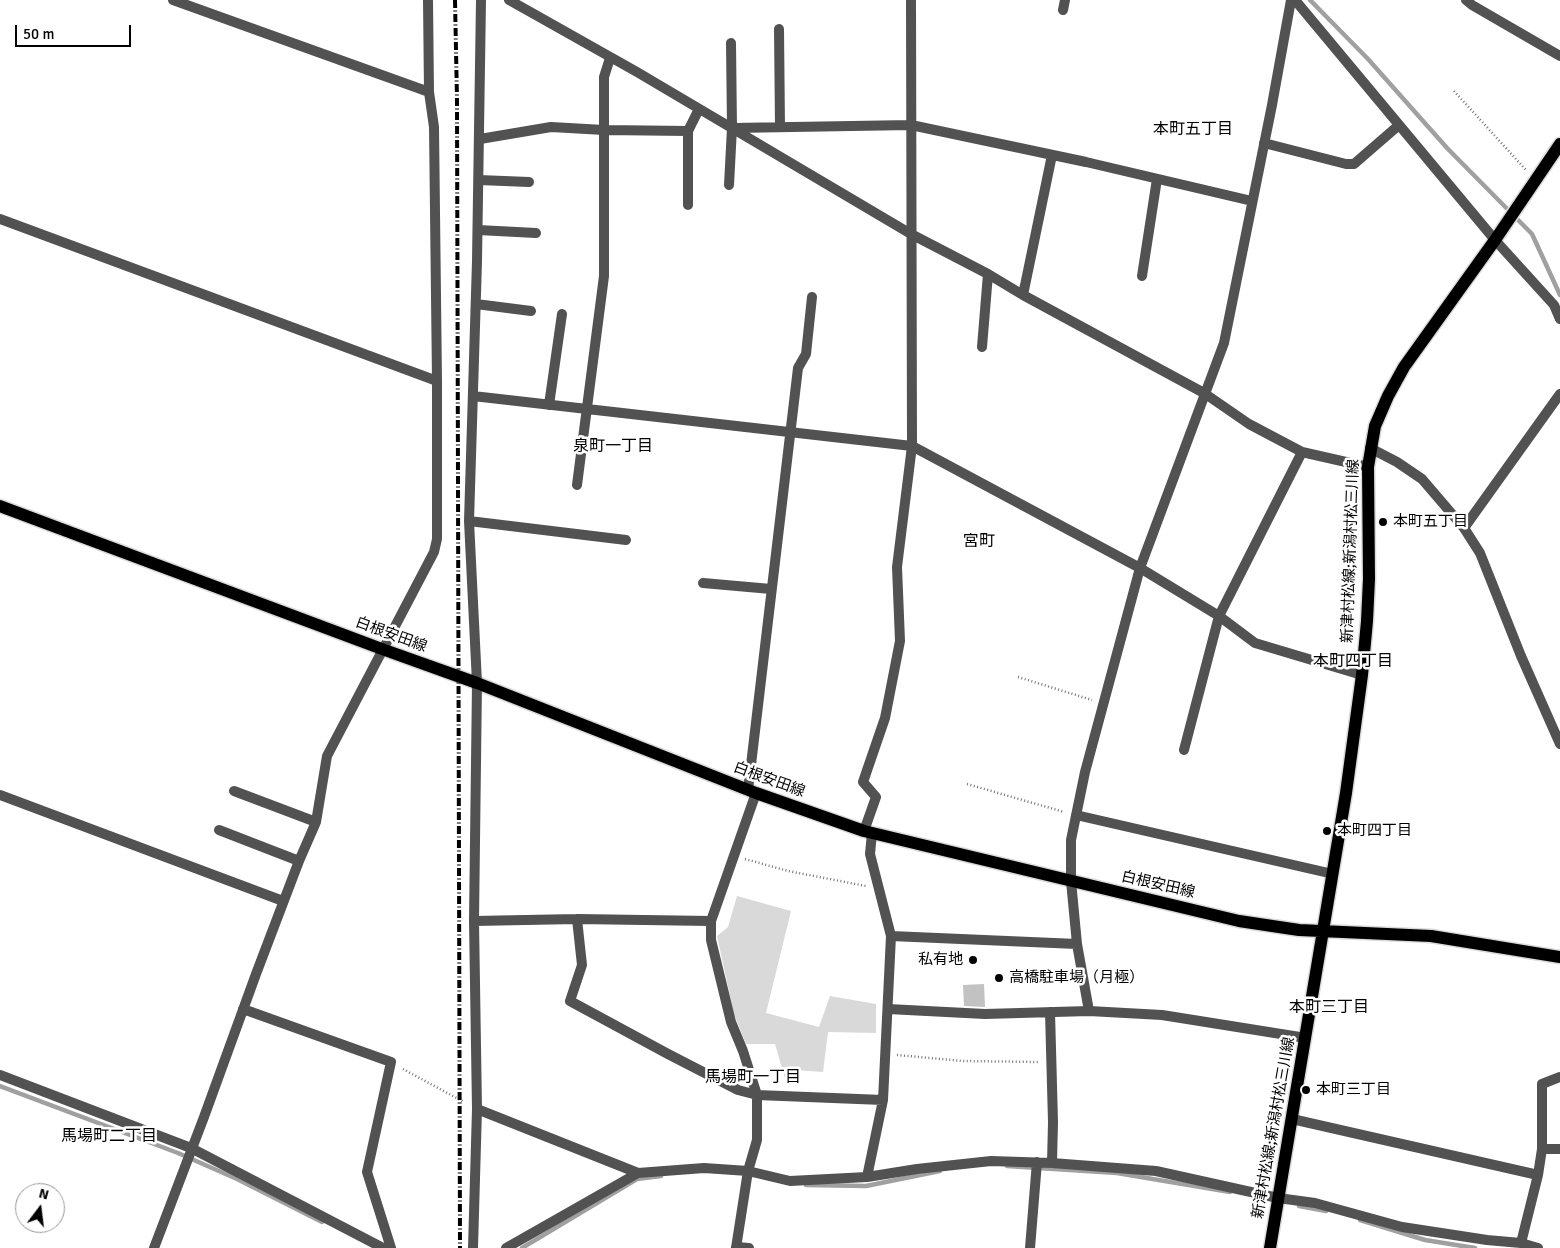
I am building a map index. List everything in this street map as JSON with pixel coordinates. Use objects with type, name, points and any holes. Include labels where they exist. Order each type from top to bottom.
[{"type":"main road","name":"新津村松線;新潟村松三川線","points":[[1270,1248],[1324,931],[1362,675],[1367,622],[1368,467],[1375,426],[1388,396],[1404,367],[1495,240],[1560,144]]},
{"type":"main road","name":"白根安田線","points":[[0,506],[477,683],[752,791],[868,832],[1239,922],[1299,930],[1431,936],[1560,957]]},
{"type":"street","points":[[173,0],[429,92]]},
{"type":"street","points":[[154,1248],[283,902],[316,822],[327,756],[434,552],[437,539],[434,127],[429,92],[428,0]]},
{"type":"street","points":[[509,0],[912,234],[1204,393],[1249,424],[1302,452],[1368,467]]},
{"type":"street","points":[[867,1178],[883,1100],[891,936],[870,854],[868,832],[876,797],[863,782],[885,718],[900,641],[897,567],[912,446],[911,0]]},
{"type":"street","points":[[1088,1012],[1077,944],[1071,881],[1070,840],[1085,772],[1140,568],[1224,343],[1290,0]]},
{"type":"street","points":[[1295,0],[1495,240],[1554,305],[1560,319]]},
{"type":"street","points":[[473,1248],[476,1109],[474,921],[477,683],[469,520],[478,230],[481,2]]},
{"type":"street","points":[[1472,2],[1560,56]]},
{"type":"street","points":[[779,29],[780,127]]},
{"type":"street","points":[[729,185],[732,128],[731,43]]},
{"type":"street","points":[[576,485],[604,276],[604,77],[610,58]]},
{"type":"street","points":[[688,205],[688,131],[699,109]]},
{"type":"street","points":[[732,128],[911,125],[1252,201]]},
{"type":"street","points":[[1264,143],[1346,164],[1354,164],[1399,125]]},
{"type":"street","points":[[480,139],[551,127],[688,131]]},
{"type":"street","points":[[1023,295],[1052,155]]},
{"type":"street","points":[[1142,276],[1157,179]]},
{"type":"street","points":[[479,180],[529,182]]},
{"type":"street","points":[[0,219],[436,381]]},
{"type":"street","points":[[478,230],[536,232]]},
{"type":"street","points":[[982,347],[988,274]]},
{"type":"street","points":[[749,1248],[736,1248],[748,1171],[757,1140],[757,1095],[744,1051],[731,1022],[711,940],[711,921],[734,856],[752,791],[771,589],[798,368],[806,354],[812,297]]},
{"type":"street","points":[[476,304],[531,311]]},
{"type":"street","points":[[549,405],[562,314]]},
{"type":"street","points":[[1464,528],[1560,394]]},
{"type":"street","points":[[473,396],[912,446],[1140,568],[1220,616],[1256,644],[1362,675]]},
{"type":"street","points":[[1370,448],[1397,462],[1422,479],[1464,528],[1480,553],[1521,656],[1560,744]]},
{"type":"street","points":[[1184,750],[1220,616],[1302,452]]},
{"type":"street","points":[[469,520],[626,540]]},
{"type":"street","points":[[704,583],[771,589]]},
{"type":"street","points":[[234,791],[316,822]]},
{"type":"street","points":[[0,795],[283,902]]},
{"type":"street","points":[[1076,815],[1333,874]]},
{"type":"street","points":[[219,830],[299,861]]},
{"type":"street","points":[[474,921],[577,919],[711,921]]},
{"type":"street","points":[[577,919],[582,965],[570,1001],[738,1090],[757,1095],[883,1100]]},
{"type":"street","points":[[891,936],[1077,944]]},
{"type":"street","points":[[243,1009],[391,1062],[367,1172],[390,1248]]},
{"type":"street","points":[[888,1009],[985,1014],[1088,1012],[1162,1015],[1306,1038]]},
{"type":"street","points":[[1050,1012],[1052,1163]]},
{"type":"street","points":[[0,1075],[191,1148],[383,1248]]},
{"type":"street","points":[[1521,1243],[1538,1175],[1542,1149],[1542,1084],[1560,1077]]},
{"type":"street","points":[[476,1109],[638,1173]]},
{"type":"street","points":[[1292,1119],[1538,1175]]},
{"type":"street","points":[[1542,1149],[1560,1149]]},
{"type":"street","points":[[506,1248],[638,1173],[704,1168],[748,1171],[790,1181],[867,1178],[916,1169],[991,1161],[1037,1162],[1156,1172],[1278,1198],[1315,1203],[1402,1227],[1486,1244],[1521,1243],[1538,1248]]},
{"type":"street","points":[[1030,1248],[1037,1162]]},
{"type":"path","points":[[1454,90],[1536,181]]},
{"type":"path","points":[[1018,678],[1103,703]]},
{"type":"path","points":[[967,784],[1076,815]]},
{"type":"path","points":[[734,856],[788,871],[879,888]]},
{"type":"path","points":[[885,1054],[963,1061],[1052,1061]]},
{"type":"path","points":[[391,1062],[476,1109]]},
{"type":"shaded area","points":[[737,896],[791,911],[766,1013],[819,1027],[830,996],[876,1004],[876,1033],[828,1032],[823,1072],[794,1070],[791,1081],[786,1082],[775,1044],[746,1044],[734,1014],[717,936],[728,927]]},
{"type":"building","points":[[984,984],[985,1007],[964,1006],[963,985]]},
{"type":"waterway","points":[[1310,0],[1368,59],[1447,148],[1532,234],[1560,295]]},
{"type":"waterway","points":[[0,1086],[178,1153],[237,1179],[322,1222]]},
{"type":"waterway","points":[[1007,1166],[1117,1173],[1230,1192]]},
{"type":"waterway","points":[[806,1185],[866,1186],[940,1171]]},
{"type":"waterway","points":[[522,1248],[637,1179],[661,1176]]},
{"type":"waterway","points":[[1299,1206],[1326,1211]]},
{"type":"waterway","points":[[1360,1220],[1425,1240],[1475,1248]]},
{"type":"railway","points":[[455,0],[457,100],[460,1248]]},
{"type":"place","name":"本町五丁目","points":[[1383,522]]},
{"type":"place","name":"本町四丁目","points":[[1327,831]]},
{"type":"place","name":"私有地","points":[[973,960]]},
{"type":"place","name":"高橋駐車場（月極）","points":[[999,978]]},
{"type":"place","name":"本町三丁目","points":[[1306,1090]]},
{"type":"district","name":"本町五丁目","points":[[1193,130]]},
{"type":"district","name":"泉町一丁目","points":[[613,447]]},
{"type":"district","name":"宮町","points":[[979,542]]},
{"type":"district","name":"本町四丁目","points":[[1353,662]]},
{"type":"district","name":"本町三丁目","points":[[1329,1008]]},
{"type":"district","name":"馬場町一丁目","points":[[753,1078]]},
{"type":"district","name":"馬場町二丁目","points":[[109,1137]]}]
